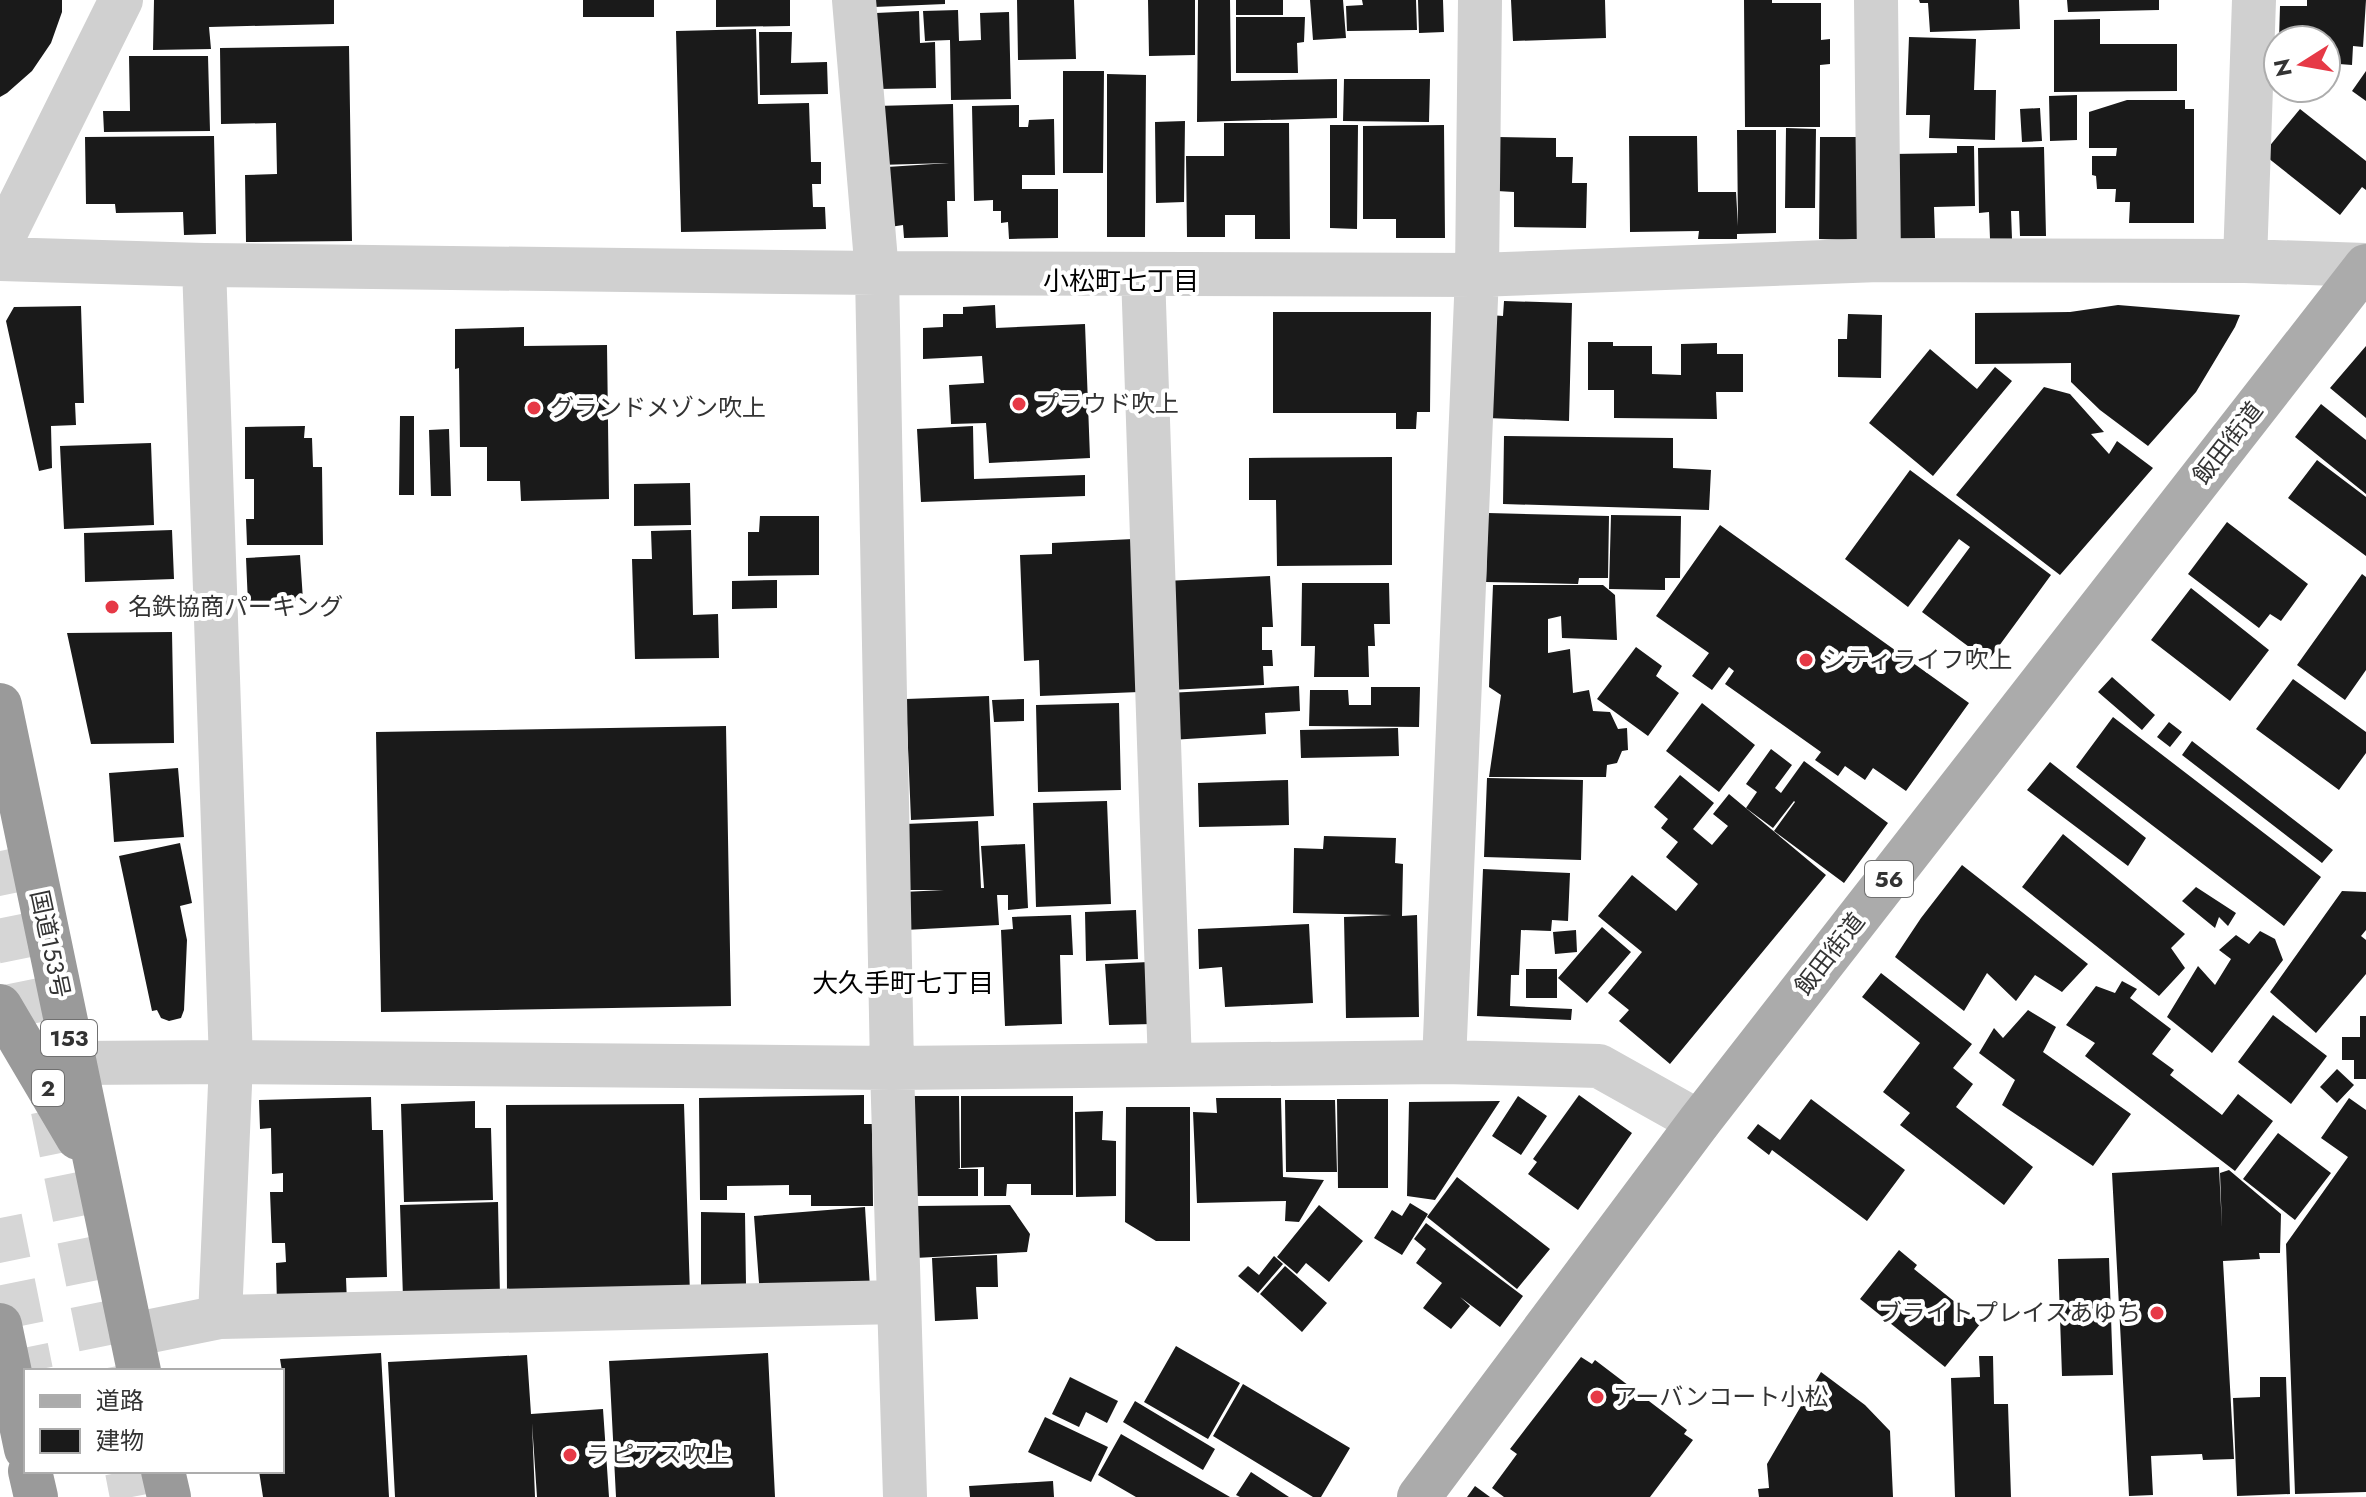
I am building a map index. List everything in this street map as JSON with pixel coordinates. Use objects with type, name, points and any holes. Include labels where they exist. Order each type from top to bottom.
[{"type":"highway","name":"国道153号","points":[[0,705],[135,1353]]},
{"type":"highway","name":"2","points":[[0,1006],[97,1170]]},
{"type":"highway","points":[[0,1325],[24,1439]]},
{"type":"highway","points":[[30,1473],[36,1497]]},
{"type":"highway","points":[[163,1473],[169,1497]]},
{"type":"main road","name":"飯田街道","points":[[1419,1497],[1699,1122],[2366,266]]},
{"type":"street","points":[[0,244],[121,0]]},
{"type":"street","points":[[854,0],[877,273],[892,1068],[905,1497]]},
{"type":"street","points":[[1444,1062],[1477,275],[1480,0]]},
{"type":"street","points":[[1876,0],[1879,260]]},
{"type":"street","points":[[2245,261],[2254,0]]},
{"type":"street","points":[[0,259],[204,265],[877,273],[1477,275],[1879,260],[2245,261],[2366,266]]},
{"type":"street","points":[[204,265],[231,1062],[220,1317]]},
{"type":"street","points":[[1143,274],[1170,1065]]},
{"type":"street","points":[[74,1063],[892,1068],[1444,1062],[1599,1066],[1699,1122]]},
{"type":"street","points":[[135,1353],[220,1317],[899,1302]]},
{"type":"building","points":[[0,0],[62,0],[62,12],[51,43],[32,71],[0,97]]},
{"type":"building","points":[[154,0],[334,0],[334,24],[209,27],[211,49],[153,50]]},
{"type":"building","points":[[583,0],[654,0],[654,17],[583,17]]},
{"type":"building","points":[[716,0],[790,0],[790,26],[716,27]]},
{"type":"building","points":[[874,0],[945,0],[945,4],[874,7]]},
{"type":"building","points":[[1017,0],[1074,0],[1076,59],[1018,60]]},
{"type":"building","points":[[1148,0],[1195,0],[1195,55],[1149,56]]},
{"type":"building","points":[[1198,0],[1230,0],[1231,81],[1337,79],[1337,118],[1197,122]]},
{"type":"building","points":[[1236,0],[1283,0],[1283,15],[1236,15]]},
{"type":"building","points":[[1310,0],[1343,0],[1346,38],[1313,40]]},
{"type":"building","points":[[1362,0],[1416,0],[1417,30],[1347,31],[1346,6],[1363,5]]},
{"type":"building","points":[[1418,0],[1443,0],[1444,32],[1419,33]]},
{"type":"building","points":[[1511,0],[1605,0],[1606,38],[1513,41]]},
{"type":"building","points":[[1744,0],[1821,3],[1821,40],[1830,39],[1830,64],[1820,65],[1820,127],[1745,127]]},
{"type":"building","points":[[1919,0],[2019,0],[2020,29],[1930,32],[1928,3],[1920,3]]},
{"type":"building","points":[[2067,0],[2159,0],[2159,10],[2068,12]]},
{"type":"building","points":[[2307,0],[2366,0],[2363,47],[2353,46],[2352,65],[2342,64],[2342,24],[2279,24],[2280,6],[2307,6]]},
{"type":"building","points":[[958,10],[959,41],[981,40],[980,13],[1009,12],[1011,99],[951,100],[950,40],[925,41],[923,11]]},
{"type":"building","points":[[919,11],[920,43],[935,42],[936,88],[878,89],[876,13]]},
{"type":"building","points":[[1236,17],[1305,17],[1304,42],[1297,43],[1298,73],[1236,73]]},
{"type":"building","points":[[2100,19],[2100,44],[2177,44],[2177,91],[2054,92],[2054,20]]},
{"type":"building","points":[[756,29],[758,104],[809,103],[811,162],[821,162],[821,184],[812,184],[813,207],[825,207],[826,229],[681,232],[676,31]]},
{"type":"building","points":[[759,32],[792,32],[791,63],[827,62],[828,94],[760,95]]},
{"type":"building","points":[[1909,37],[1976,39],[1974,90],[1996,90],[1995,140],[1929,138],[1930,115],[1906,115]]},
{"type":"building","points":[[349,46],[352,241],[246,242],[245,175],[277,174],[276,123],[221,124],[220,48]]},
{"type":"building","points":[[129,56],[208,56],[210,131],[104,132],[103,111],[130,111]]},
{"type":"building","points":[[1063,71],[1104,71],[1103,173],[1063,173]]},
{"type":"building","points":[[2366,71],[2366,101],[2352,91]]},
{"type":"building","points":[[1107,74],[1146,75],[1145,237],[1107,237]]},
{"type":"building","points":[[1344,79],[1430,79],[1429,122],[1343,121]]},
{"type":"building","points":[[2077,95],[2077,140],[2050,141],[2049,96]]},
{"type":"building","points":[[2127,100],[2185,100],[2185,109],[2194,109],[2194,223],[2129,223],[2130,202],[2115,202],[2116,189],[2097,189],[2096,176],[2092,175],[2092,156],[2116,156],[2117,148],[2089,148],[2089,112]]},
{"type":"building","points":[[953,104],[955,201],[947,201],[948,237],[904,238],[903,225],[890,227],[887,167],[949,163],[878,165],[876,106]]},
{"type":"building","points":[[1019,105],[1019,127],[1028,127],[1029,120],[1054,119],[1055,175],[1022,175],[1022,189],[1058,189],[1058,238],[1009,239],[1008,222],[1001,223],[1001,211],[993,211],[993,200],[974,201],[972,106]]},
{"type":"building","points":[[2040,108],[2042,141],[2022,142],[2020,109]]},
{"type":"building","points":[[2300,109],[2366,161],[2366,190],[2362,187],[2340,215],[2263,154]]},
{"type":"building","points":[[1185,121],[1184,202],[1156,203],[1155,122]]},
{"type":"building","points":[[1224,123],[1289,123],[1290,239],[1255,239],[1255,215],[1225,215],[1225,237],[1187,237],[1186,156],[1224,156]]},
{"type":"building","points":[[1330,125],[1358,125],[1357,229],[1330,228]]},
{"type":"building","points":[[1444,125],[1445,238],[1396,238],[1396,219],[1363,219],[1363,126]]},
{"type":"building","points":[[1786,128],[1816,129],[1815,208],[1785,208]]},
{"type":"building","points":[[1737,130],[1776,130],[1776,233],[1737,234],[1737,239],[1698,239],[1699,231],[1630,232],[1629,136],[1697,136],[1698,192],[1736,192],[1738,226]]},
{"type":"building","points":[[214,136],[216,234],[184,235],[183,212],[116,213],[115,204],[86,204],[85,137]]},
{"type":"building","points":[[1497,137],[1556,138],[1556,157],[1573,157],[1572,183],[1587,183],[1586,228],[1514,227],[1514,192],[1497,191]]},
{"type":"building","points":[[1820,137],[1859,137],[1858,240],[1819,239]]},
{"type":"building","points":[[1957,146],[1974,146],[1975,206],[1934,207],[1935,238],[1893,239],[1892,154],[1957,153]]},
{"type":"building","points":[[2044,147],[2046,236],[2020,236],[2019,211],[2011,211],[2012,239],[1990,239],[1989,212],[1979,213],[1978,148]]},
{"type":"building","points":[[1504,301],[1572,303],[1569,421],[1487,418],[1489,315],[1503,316]]},
{"type":"building","name":"プラウド吹上","points":[[995,305],[996,328],[1085,324],[1090,458],[989,463],[986,423],[951,424],[949,385],[984,383],[982,356],[923,359],[923,328],[943,327],[943,314],[963,314],[963,307]]},
{"type":"building","points":[[2118,305],[2240,315],[2196,392],[2148,446],[2100,410],[2071,382],[2071,363],[1975,364],[1975,313],[2070,312]]},
{"type":"building","points":[[81,306],[84,403],[75,403],[76,425],[51,426],[52,468],[39,471],[6,321],[14,307]]},
{"type":"building","points":[[1273,312],[1431,312],[1430,412],[1417,412],[1416,429],[1396,429],[1396,413],[1273,413]]},
{"type":"building","points":[[1848,314],[1882,315],[1881,378],[1838,377],[1838,339],[1847,339]]},
{"type":"building","name":"グランドメゾン吹上","points":[[524,327],[524,346],[607,345],[609,499],[521,501],[520,481],[487,481],[487,447],[460,447],[455,329]]},
{"type":"building","points":[[1588,342],[1613,342],[1613,346],[1652,346],[1652,374],[1681,375],[1681,344],[1717,343],[1717,354],[1743,354],[1743,392],[1716,392],[1717,419],[1614,418],[1614,390],[1588,390]]},
{"type":"building","points":[[2366,346],[2366,418],[2330,388]]},
{"type":"building","points":[[1930,349],[1977,389],[1995,367],[2012,381],[1933,476],[1869,423]]},
{"type":"building","points":[[2044,387],[2070,394],[2104,432],[2091,434],[2109,454],[2117,441],[2153,468],[2060,575],[1956,495]]},
{"type":"building","points":[[2321,404],[2366,440],[2366,494],[2295,437]]},
{"type":"building","points":[[400,416],[414,416],[414,495],[399,495]]},
{"type":"building","points":[[305,426],[304,438],[312,438],[313,467],[322,467],[323,545],[247,545],[246,519],[254,519],[254,479],[245,479],[245,427]]},
{"type":"building","points":[[973,426],[974,479],[1085,475],[1085,496],[921,502],[917,429]]},
{"type":"building","points":[[449,429],[451,496],[431,496],[429,430]]},
{"type":"building","points":[[1504,436],[1673,438],[1673,468],[1711,470],[1709,510],[1503,504]]},
{"type":"building","points":[[151,443],[154,525],[64,529],[60,446]]},
{"type":"building","points":[[1392,457],[1392,565],[1277,566],[1276,500],[1249,500],[1249,458]]},
{"type":"building","points":[[2317,460],[2366,497],[2366,556],[2288,498]]},
{"type":"building","points":[[1910,470],[2051,575],[1988,661],[1922,612],[1970,547],[1959,539],[1908,607],[1845,559]]},
{"type":"building","points":[[690,483],[691,525],[634,526],[634,484]]},
{"type":"building","points":[[1488,513],[1609,516],[1608,578],[1579,578],[1578,584],[1486,582]]},
{"type":"building","points":[[1611,515],[1681,516],[1680,578],[1665,578],[1665,590],[1609,589]]},
{"type":"building","points":[[760,516],[819,516],[819,575],[748,576],[748,532],[759,532]]},
{"type":"building","points":[[2227,522],[2308,584],[2281,621],[2270,614],[2259,628],[2188,574]]},
{"type":"building","name":"シティライフ吹上","points":[[1720,525],[1969,703],[1906,791],[1873,768],[1865,780],[1845,766],[1838,776],[1815,760],[1821,752],[1725,684],[1734,671],[1729,667],[1712,690],[1692,676],[1709,653],[1656,616]]},
{"type":"building","points":[[172,530],[174,579],[85,582],[84,533]]},
{"type":"building","points":[[691,530],[693,615],[718,614],[719,658],[635,659],[632,559],[652,559],[651,531]]},
{"type":"building","points":[[1133,539],[1139,692],[1040,696],[1039,660],[1024,661],[1020,555],[1052,554],[1052,543]]},
{"type":"building","points":[[300,555],[303,600],[248,604],[246,558]]},
{"type":"building","points":[[2362,574],[2366,577],[2366,670],[2345,700],[2297,665]]},
{"type":"building","points":[[1270,576],[1273,627],[1262,627],[1262,650],[1272,650],[1273,666],[1263,666],[1264,685],[1171,690],[1165,581]]},
{"type":"building","points":[[777,580],[777,608],[732,609],[732,581]]},
{"type":"building","points":[[1302,583],[1389,583],[1390,624],[1374,624],[1375,646],[1368,646],[1369,677],[1314,677],[1315,646],[1301,646]]},
{"type":"building","points":[[1493,585],[1603,585],[1615,595],[1617,640],[1562,638],[1561,616],[1548,619],[1548,653],[1570,649],[1573,693],[1589,690],[1593,711],[1610,712],[1618,729],[1627,728],[1628,750],[1622,751],[1617,763],[1607,765],[1606,777],[1489,777],[1501,695],[1489,687]]},
{"type":"building","points":[[2191,588],[2269,650],[2230,701],[2151,640]]},
{"type":"building","points":[[172,632],[174,743],[91,744],[67,633]]},
{"type":"building","points":[[1636,647],[1662,666],[1656,676],[1679,693],[1648,736],[1597,699]]},
{"type":"building","points":[[2112,677],[2155,715],[2142,730],[2098,692]]},
{"type":"building","points":[[2293,679],[2366,732],[2366,753],[2339,790],[2256,729]]},
{"type":"building","points":[[1299,686],[1300,711],[1265,713],[1266,734],[1171,740],[1168,693]]},
{"type":"building","points":[[1371,687],[1420,687],[1419,727],[1309,726],[1310,690],[1348,690],[1349,705],[1371,705]]},
{"type":"building","points":[[989,696],[994,816],[911,820],[906,699]]},
{"type":"building","points":[[1024,699],[1024,721],[994,722],[992,700]]},
{"type":"building","points":[[1119,703],[1121,790],[1038,792],[1036,705]]},
{"type":"building","points":[[1702,703],[1755,745],[1719,792],[1666,751]]},
{"type":"building","points":[[2113,717],[2321,877],[2284,926],[2076,767]]},
{"type":"building","points":[[2169,722],[2182,732],[2170,747],[2157,737]]},
{"type":"building","points":[[726,726],[731,1006],[381,1012],[376,732]]},
{"type":"building","points":[[1398,728],[1399,756],[1301,758],[1300,730]]},
{"type":"building","points":[[2192,741],[2333,850],[2322,863],[2182,755]]},
{"type":"building","points":[[1771,749],[1792,765],[1775,788],[1781,793],[1804,761],[1888,823],[1844,883],[1774,831],[1794,801],[1773,828],[1746,808],[1757,792],[1746,784]]},
{"type":"building","points":[[2050,762],[2146,838],[2128,866],[2027,790]]},
{"type":"building","points":[[178,768],[184,837],[114,842],[109,773]]},
{"type":"building","points":[[1680,775],[1714,803],[1693,829],[1712,845],[1728,826],[1713,814],[1729,794],[1826,875],[1670,1064],[1619,1021],[1629,1010],[1608,993],[1642,952],[1598,916],[1632,875],[1676,911],[1698,884],[1666,857],[1678,842],[1661,828],[1668,819],[1654,807]]},
{"type":"building","points":[[1487,778],[1583,780],[1581,860],[1484,857]]},
{"type":"building","points":[[1288,780],[1289,825],[1199,827],[1198,783]]},
{"type":"building","points":[[1107,801],[1111,904],[1036,907],[1033,803]]},
{"type":"building","points":[[978,821],[981,888],[984,888],[981,846],[1025,844],[1028,908],[1008,910],[1008,895],[997,895],[999,925],[905,930],[903,892],[944,890],[908,890],[905,824]]},
{"type":"building","points":[[2063,834],[2185,934],[2171,948],[2185,968],[2159,996],[2022,887]]},
{"type":"building","points":[[1324,836],[1396,838],[1395,863],[1403,864],[1402,916],[1417,915],[1419,1017],[1346,1018],[1344,917],[1392,915],[1293,913],[1294,848],[1323,849]]},
{"type":"building","points":[[180,843],[192,903],[180,906],[187,940],[184,1010],[181,1018],[169,1021],[161,1018],[157,1010],[152,1011],[119,856]]},
{"type":"building","points":[[1962,865],[2088,964],[2062,992],[2035,975],[2016,1001],[1987,973],[1964,1011],[1895,957]]},
{"type":"building","points":[[1483,869],[1570,873],[1568,921],[1552,920],[1551,931],[1521,930],[1519,975],[1511,975],[1510,1006],[1572,1009],[1571,1020],[1477,1016]]},
{"type":"building","points":[[2196,887],[2236,913],[2228,926],[2219,917],[2215,928],[2182,901]]},
{"type":"building","points":[[2342,891],[2366,892],[2366,930],[2361,936],[2366,940],[2366,974],[2316,1033],[2270,992]]},
{"type":"building","points":[[1136,910],[1138,959],[1086,961],[1085,912]]},
{"type":"building","points":[[1071,915],[1073,955],[1060,955],[1062,1024],[1005,1026],[1001,930],[1013,929],[1012,917]]},
{"type":"building","points":[[1309,924],[1313,1003],[1225,1007],[1222,967],[1199,969],[1198,929]]},
{"type":"building","points":[[1602,927],[1631,952],[1587,1003],[1558,978]]},
{"type":"building","points":[[1576,930],[1577,952],[1555,954],[1553,932]]},
{"type":"building","points":[[2260,931],[2275,939],[2283,960],[2212,1053],[2167,1017],[2198,966],[2215,985],[2231,959],[2219,950],[2236,935],[2249,944]]},
{"type":"building","points":[[1149,962],[1153,1024],[1109,1025],[1105,964]]},
{"type":"building","points":[[1526,969],[1557,969],[1557,998],[1526,998]]},
{"type":"building","points":[[1881,973],[1972,1044],[1953,1068],[1973,1084],[1956,1107],[2033,1167],[2004,1205],[1900,1125],[1910,1113],[1883,1092],[1920,1043],[1862,997]]},
{"type":"building","points":[[2122,981],[2137,989],[2130,998],[2171,1029],[2152,1054],[2174,1070],[2170,1075],[2222,1115],[2238,1094],[2273,1121],[2235,1171],[2085,1056],[2095,1043],[2066,1025],[2096,986],[2115,993]]},
{"type":"building","points":[[2028,1010],[2056,1027],[2043,1052],[2131,1114],[2093,1166],[2002,1105],[2015,1080],[1979,1053],[1994,1028],[2003,1038]]},
{"type":"building","points":[[2273,1015],[2327,1056],[2291,1104],[2238,1062]]},
{"type":"building","points":[[2360,1016],[2366,1016],[2366,1079],[2354,1079],[2354,1060],[2342,1060],[2342,1037],[2360,1037]]},
{"type":"building","points":[[2337,1069],[2354,1085],[2337,1103],[2320,1087]]},
{"type":"building","points":[[864,1095],[864,1124],[872,1124],[873,1206],[811,1206],[811,1195],[789,1195],[789,1185],[727,1186],[727,1200],[700,1200],[699,1098]]},
{"type":"building","points":[[1579,1095],[1632,1133],[1578,1210],[1528,1174],[1537,1162],[1533,1159]]},
{"type":"building","points":[[912,1096],[959,1096],[958,1169],[978,1169],[978,1196],[913,1196]]},
{"type":"building","points":[[961,1096],[1073,1096],[1073,1195],[1031,1195],[1031,1184],[1007,1184],[1006,1196],[984,1196],[984,1167],[961,1168]]},
{"type":"building","points":[[1518,1096],[1547,1116],[1521,1155],[1492,1136]]},
{"type":"building","points":[[371,1097],[372,1130],[383,1130],[387,1277],[346,1278],[347,1303],[277,1305],[276,1263],[286,1262],[285,1243],[272,1243],[270,1192],[283,1192],[283,1173],[272,1174],[271,1128],[260,1129],[259,1100]]},
{"type":"building","points":[[1216,1098],[1281,1098],[1283,1177],[1324,1180],[1299,1222],[1285,1221],[1286,1201],[1197,1203],[1193,1112],[1217,1113]]},
{"type":"building","points":[[2349,1098],[2366,1110],[2366,1492],[2295,1494],[2286,1244],[2348,1157],[2321,1138]]},
{"type":"building","points":[[1337,1099],[1388,1099],[1388,1188],[1338,1188]]},
{"type":"building","points":[[1811,1099],[1905,1170],[1867,1221],[1772,1150],[1769,1155],[1747,1138],[1758,1124],[1780,1140]]},
{"type":"building","points":[[1285,1100],[1335,1100],[1337,1172],[1286,1172]]},
{"type":"building","points":[[475,1101],[475,1128],[491,1128],[493,1200],[404,1202],[401,1104]]},
{"type":"building","points":[[1500,1101],[1435,1200],[1407,1196],[1409,1102]]},
{"type":"building","points":[[684,1104],[690,1295],[507,1297],[506,1105]]},
{"type":"building","points":[[1126,1107],[1190,1107],[1190,1241],[1156,1241],[1125,1222]]},
{"type":"building","points":[[1103,1111],[1102,1140],[1116,1141],[1116,1196],[1076,1197],[1075,1112]]},
{"type":"building","points":[[2278,1133],[2331,1173],[2295,1220],[2243,1179]]},
{"type":"building","name":"ブライトプレイスあゆち","points":[[2219,1167],[2222,1228],[2220,1173],[2229,1170],[2281,1214],[2280,1253],[2259,1253],[2260,1259],[2223,1261],[2234,1459],[2203,1460],[2202,1454],[2151,1456],[2153,1495],[2129,1496],[2112,1173]]},
{"type":"building","points":[[1457,1177],[1550,1249],[1517,1289],[1427,1217]]},
{"type":"building","points":[[498,1202],[500,1296],[403,1298],[400,1205]]},
{"type":"building","points":[[1410,1203],[1428,1214],[1402,1255],[1374,1238],[1392,1210],[1402,1216]]},
{"type":"building","points":[[1010,1205],[1030,1234],[1027,1252],[915,1258],[915,1206]]},
{"type":"building","points":[[1319,1205],[1363,1241],[1329,1282],[1306,1263],[1297,1274],[1277,1257]]},
{"type":"building","points":[[865,1207],[870,1288],[760,1296],[754,1216]]},
{"type":"building","points":[[701,1212],[745,1213],[746,1285],[701,1286]]},
{"type":"building","points":[[1426,1223],[1523,1296],[1500,1327],[1460,1297],[1470,1306],[1451,1329],[1423,1308],[1442,1283],[1416,1263],[1426,1249],[1414,1239]]},
{"type":"building","points":[[1899,1250],[1917,1265],[1914,1269],[1981,1323],[1945,1367],[1860,1299]]},
{"type":"building","points":[[997,1255],[998,1287],[976,1287],[978,1319],[935,1321],[932,1258]]},
{"type":"building","points":[[1274,1256],[1283,1264],[1258,1293],[1238,1276],[1248,1266],[1259,1275]]},
{"type":"building","points":[[2109,1258],[2113,1375],[2062,1376],[2058,1259]]},
{"type":"building","points":[[1285,1266],[1327,1303],[1302,1332],[1260,1294]]},
{"type":"building","points":[[1176,1346],[1240,1383],[1208,1439],[1144,1402]]},
{"type":"building","points":[[381,1353],[389,1497],[263,1497],[259,1473],[284,1473],[284,1369],[280,1359]]},
{"type":"building","points":[[768,1353],[775,1497],[616,1497],[609,1361]]},
{"type":"building","points":[[527,1355],[531,1414],[603,1409],[609,1497],[537,1497],[532,1423],[535,1497],[395,1497],[388,1362]]},
{"type":"building","points":[[1979,1356],[1993,1356],[1994,1404],[2008,1404],[2011,1497],[1955,1497],[1951,1378],[1980,1377]]},
{"type":"building","name":"アーバンコート小松","points":[[1581,1357],[1592,1364],[1595,1360],[1687,1430],[1684,1434],[1693,1440],[1650,1497],[1504,1497],[1492,1488],[1517,1454],[1510,1449]]},
{"type":"building","points":[[1821,1372],[1865,1405],[1890,1431],[1893,1497],[1759,1497],[1758,1489],[1769,1488],[1767,1464]]},
{"type":"building","points":[[1070,1377],[1118,1401],[1107,1423],[1086,1412],[1079,1427],[1052,1414]]},
{"type":"building","points":[[2260,1377],[2286,1377],[2290,1494],[2237,1496],[2233,1398],[2260,1397]]},
{"type":"building","points":[[1243,1384],[1350,1448],[1321,1497],[1313,1497],[1213,1436]]},
{"type":"building","points":[[1135,1401],[1215,1449],[1203,1470],[1123,1422]]},
{"type":"building","points":[[1045,1417],[1108,1447],[1091,1482],[1028,1452]]},
{"type":"building","points":[[1121,1434],[1230,1497],[1136,1497],[1098,1475]]},
{"type":"building","points":[[1251,1472],[1289,1497],[1236,1495]]},
{"type":"building","points":[[1053,1481],[1054,1497],[970,1497],[969,1486]]},
{"type":"building","points":[[1475,1486],[1490,1497],[1467,1497]]},
{"type":"tunnel","points":[[0,851],[106,1369]]},
{"type":"tunnel","points":[[0,1218],[31,1369]]},
{"type":"tunnel","points":[[127,1473],[132,1497]]},
{"type":"place","name":"プラウド吹上","points":[[1019,404]]},
{"type":"place","name":"グランドメゾン吹上","points":[[534,408]]},
{"type":"place","name":"名鉄協商パーキング","points":[[112,607]]},
{"type":"place","name":"シティライフ吹上","points":[[1806,660]]},
{"type":"place","name":"ブライトプレイスあゆち","points":[[2157,1313]]},
{"type":"place","name":"アーバンコート小松","points":[[1597,1397]]},
{"type":"place","name":"ラピアス吹上","points":[[570,1455]]},
{"type":"district","name":"小松町七丁目","points":[[1121,281]]},
{"type":"district","name":"大久手町七丁目","points":[[903,983]]}]
